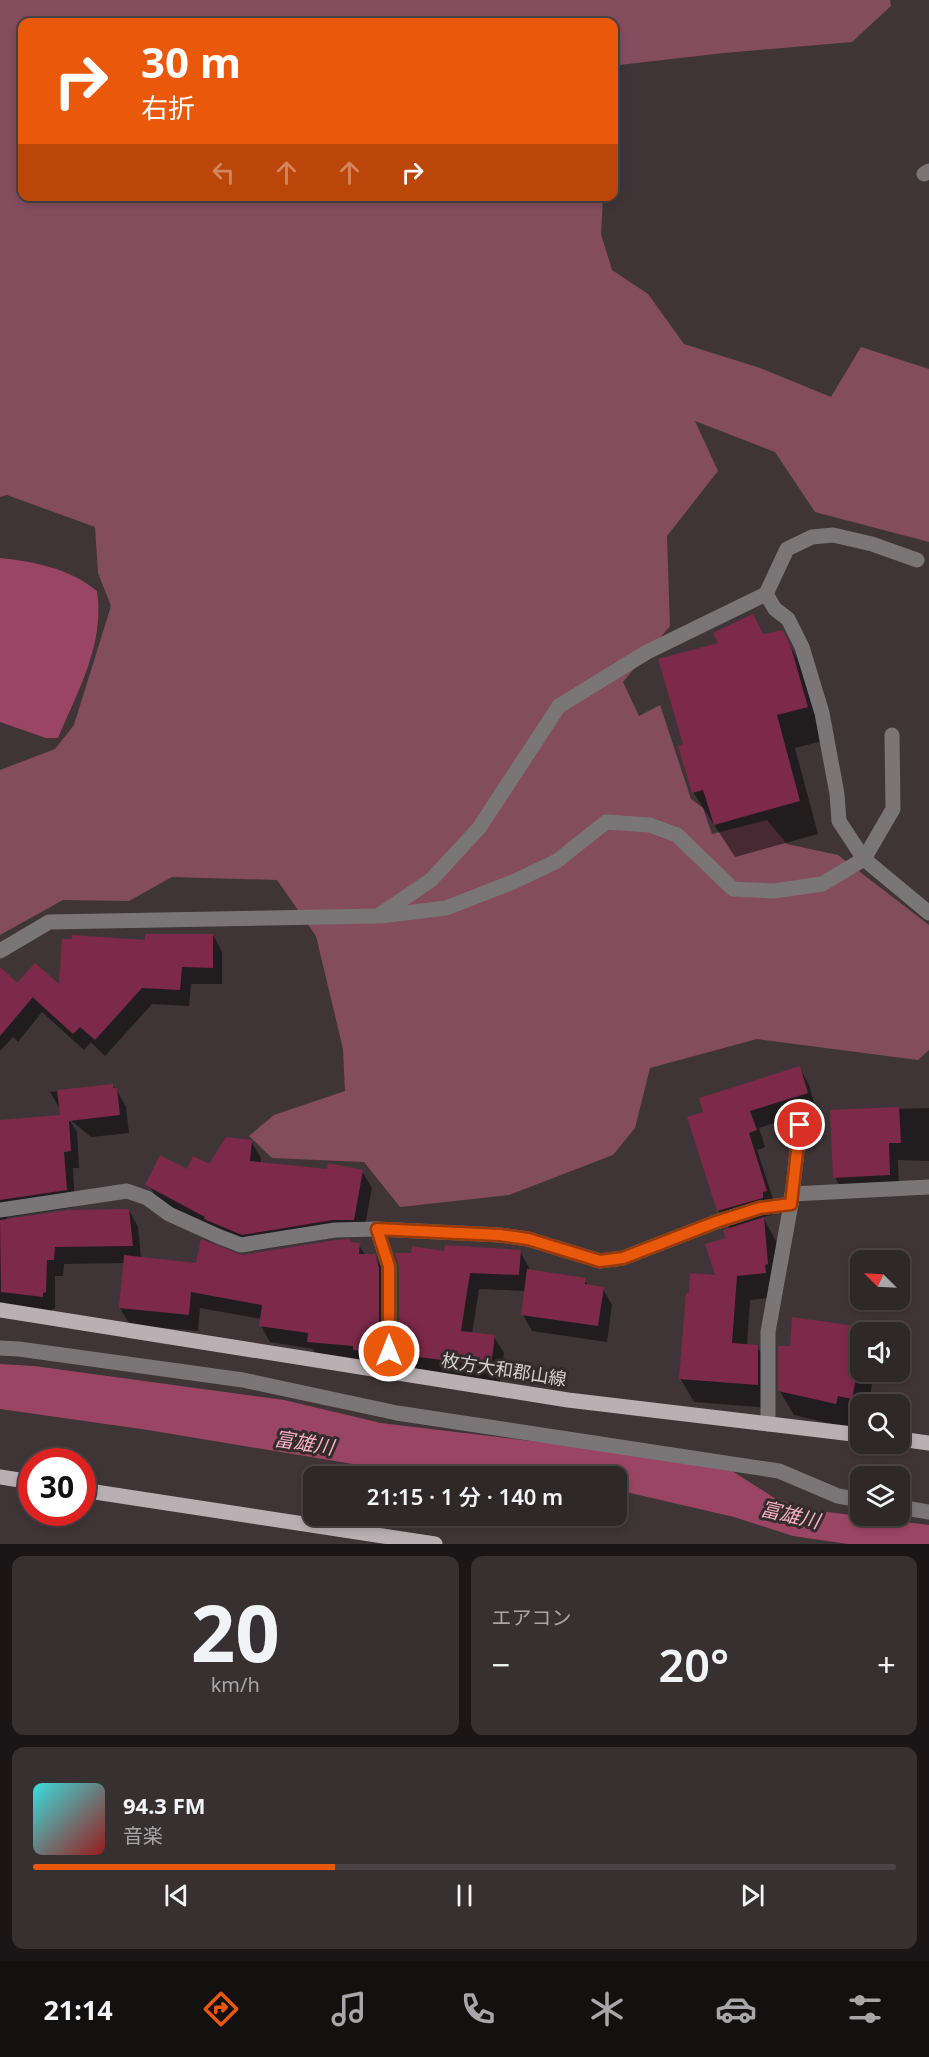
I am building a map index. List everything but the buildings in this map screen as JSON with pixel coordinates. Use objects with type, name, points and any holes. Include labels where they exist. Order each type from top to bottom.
[{"type":"main road","name":"枚方大和郡山線","points":[[0,1310],[568,1400],[850,1434]]},
{"type":"main road","points":[[910,1440],[929,1443]]},
{"type":"main road","points":[[0,1478],[18,1480]]},
{"type":"main road","points":[[96,1492],[435,1544]]},
{"type":"street","points":[[378,916],[430,880],[479,828],[560,706],[647,652],[766,594],[787,549],[812,537],[833,535],[872,544],[917,560]]},
{"type":"street","points":[[766,594],[775,609],[789,619],[802,647],[822,713],[837,794],[838,821],[864,859],[929,913]]},
{"type":"street","points":[[0,951],[49,922],[378,916],[446,908],[513,882],[557,861],[606,822],[650,825],[677,835],[733,889],[774,891],[822,884],[864,859],[893,809],[892,735]]},
{"type":"street","points":[[768,1424],[768,1332],[791,1199],[800,1125]]},
{"type":"street","points":[[0,1210],[127,1191],[147,1198],[169,1214],[220,1238],[241,1245],[335,1230],[377,1229],[500,1235],[528,1239],[600,1261],[623,1258],[716,1222],[791,1199],[929,1187]]},
{"type":"street","points":[[377,1229],[389,1266],[389,1372]]},
{"type":"street","points":[[0,1348],[31,1350],[243,1380],[397,1413],[779,1471],[838,1496],[850,1498]]},
{"type":"street","points":[[910,1509],[929,1512]]},
{"type":"shaded area","points":[[0,0],[890,0],[891,6],[852,42],[724,53],[618,66],[618,18],[18,18],[18,201],[603,201],[601,234],[612,270],[648,294],[684,344],[760,368],[831,397],[861,347],[929,369],[929,542],[815,512],[775,452],[695,421],[718,471],[667,536],[670,626],[623,682],[639,716],[660,705],[691,799],[703,808],[712,834],[767,820],[787,844],[838,855],[929,925],[929,1050],[918,1060],[757,1039],[650,1068],[635,1128],[613,1155],[509,1195],[400,1207],[364,1162],[272,1158],[249,1136],[274,1115],[345,1091],[343,1049],[316,936],[277,880],[172,877],[129,901],[63,900],[0,935],[0,770],[55,749],[74,725],[111,606],[98,573],[95,527],[7,495],[0,497]]},
{"type":"water","points":[[0,558],[51,567],[75,577],[97,591],[97,629],[93,648],[81,685],[58,738],[46,738],[0,722]]},
{"type":"water","name":"富雄川","points":[[0,1364],[34,1366],[284,1400],[381,1423],[580,1447],[732,1471],[776,1499],[812,1510],[850,1515],[850,1526],[910,1526],[910,1523],[929,1525],[929,1544],[848,1544],[793,1536],[734,1517],[627,1492],[627,1466],[365,1466],[148,1430],[0,1409]]},
{"type":"route","points":[[389,1351],[389,1266],[377,1229],[500,1235],[528,1239],[600,1261],[623,1258],[716,1222],[760,1208],[791,1204],[800,1125]]}]
